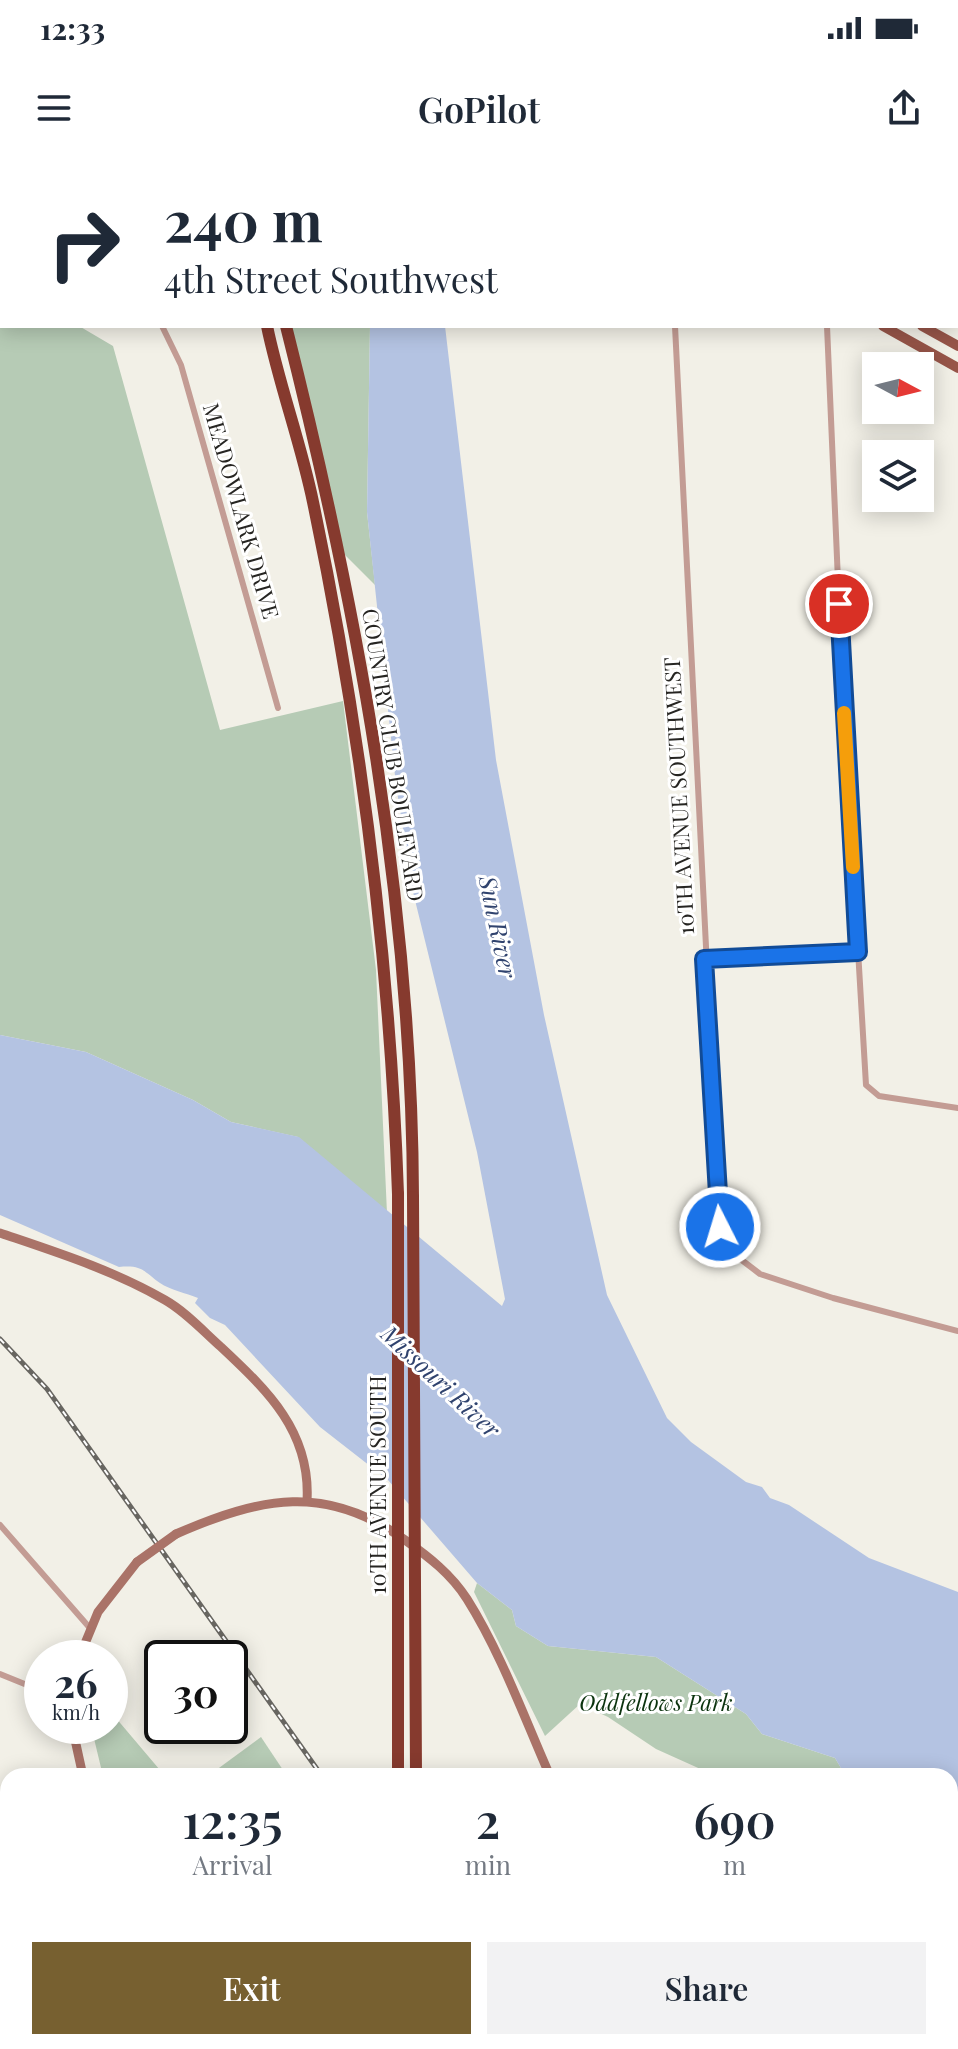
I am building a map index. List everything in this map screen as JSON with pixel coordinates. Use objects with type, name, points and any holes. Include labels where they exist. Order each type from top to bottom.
[{"type":"highway","name":"COUNTRY CLUB BOULEVARD","points":[[268,328],[312,498],[339,633],[374,856],[394,1064],[398,1194]]},
{"type":"highway","name":"COUNTRY CLUB BOULEVARD","points":[[286,328],[363,672],[400,932],[410,1034],[413,1197]]},
{"type":"highway","name":"10TH AVENUE SOUTH","points":[[398,1194],[398,1768]]},
{"type":"highway","name":"10TH AVENUE SOUTH","points":[[413,1197],[416,1768]]},
{"type":"main road","points":[[887,328],[958,368]]},
{"type":"main road","points":[[926,328],[958,346]]},
{"type":"main road","points":[[0,1233],[123,1278],[190,1318],[258,1382],[290,1423],[309,1473],[307,1501]]},
{"type":"main road","points":[[85,1640],[89,1627],[137,1562],[176,1534],[264,1504],[307,1501],[361,1512],[439,1564],[467,1599],[546,1768]]},
{"type":"main road","points":[[76,1744],[81,1768]]},
{"type":"street","name":"MEADOWLARK DRIVE","points":[[163,328],[181,365],[278,708]]},
{"type":"street","name":"10TH AVENUE SOUTHWEST","points":[[675,328],[718,1218],[723,1233],[739,1258],[760,1274],[958,1331]]},
{"type":"street","points":[[827,328],[866,1085],[879,1096],[958,1108]]},
{"type":"street","points":[[958,346],[958,358]]},
{"type":"street","points":[[704,959],[858,952]]},
{"type":"street","points":[[0,1525],[89,1627]]},
{"type":"street","points":[[0,1674],[24,1684]]},
{"type":"green space","points":[[0,328],[82,328],[113,346],[220,730],[343,701],[376,970],[387,1213],[298,1137],[231,1122],[193,1100],[86,1052],[0,1035]]},
{"type":"green space","points":[[289,328],[370,328],[367,512],[375,585],[343,553]]},
{"type":"green space","name":"Oddfellows Park","points":[[477,1583],[512,1610],[516,1626],[548,1646],[656,1657],[746,1714],[762,1734],[835,1758],[841,1768],[698,1768],[656,1749],[608,1717],[580,1704],[545,1736],[474,1592]]},
{"type":"green space","points":[[128,1732],[158,1768],[101,1768],[95,1744],[128,1744]]},
{"type":"green space","points":[[261,1737],[282,1768],[219,1768]]},
{"type":"water","points":[[370,328],[445,328],[496,760],[544,1015],[607,1295],[667,1418],[691,1442],[746,1482],[762,1487],[770,1498],[789,1505],[869,1558],[958,1592],[958,1768],[841,1768],[835,1758],[762,1734],[746,1714],[656,1657],[548,1646],[516,1626],[512,1610],[477,1583],[388,1480],[320,1427],[225,1325],[210,1318],[195,1303],[198,1298],[173,1290],[138,1268],[119,1267],[0,1215],[0,1035],[86,1052],[193,1100],[231,1122],[299,1137],[502,1306],[505,1299],[477,1152],[413,892],[396,785],[367,512]]},
{"type":"railway","points":[[0,1339],[47,1389],[316,1768]]},
{"type":"slow traffic","points":[[844,713],[853,867]]},
{"type":"route","points":[[720,1227],[704,959],[858,952],[839,604]]},
{"type":"water label","name":"Sun River","points":[[497,927]]},
{"type":"water label","name":"Missouri River","points":[[440,1382]]}]
